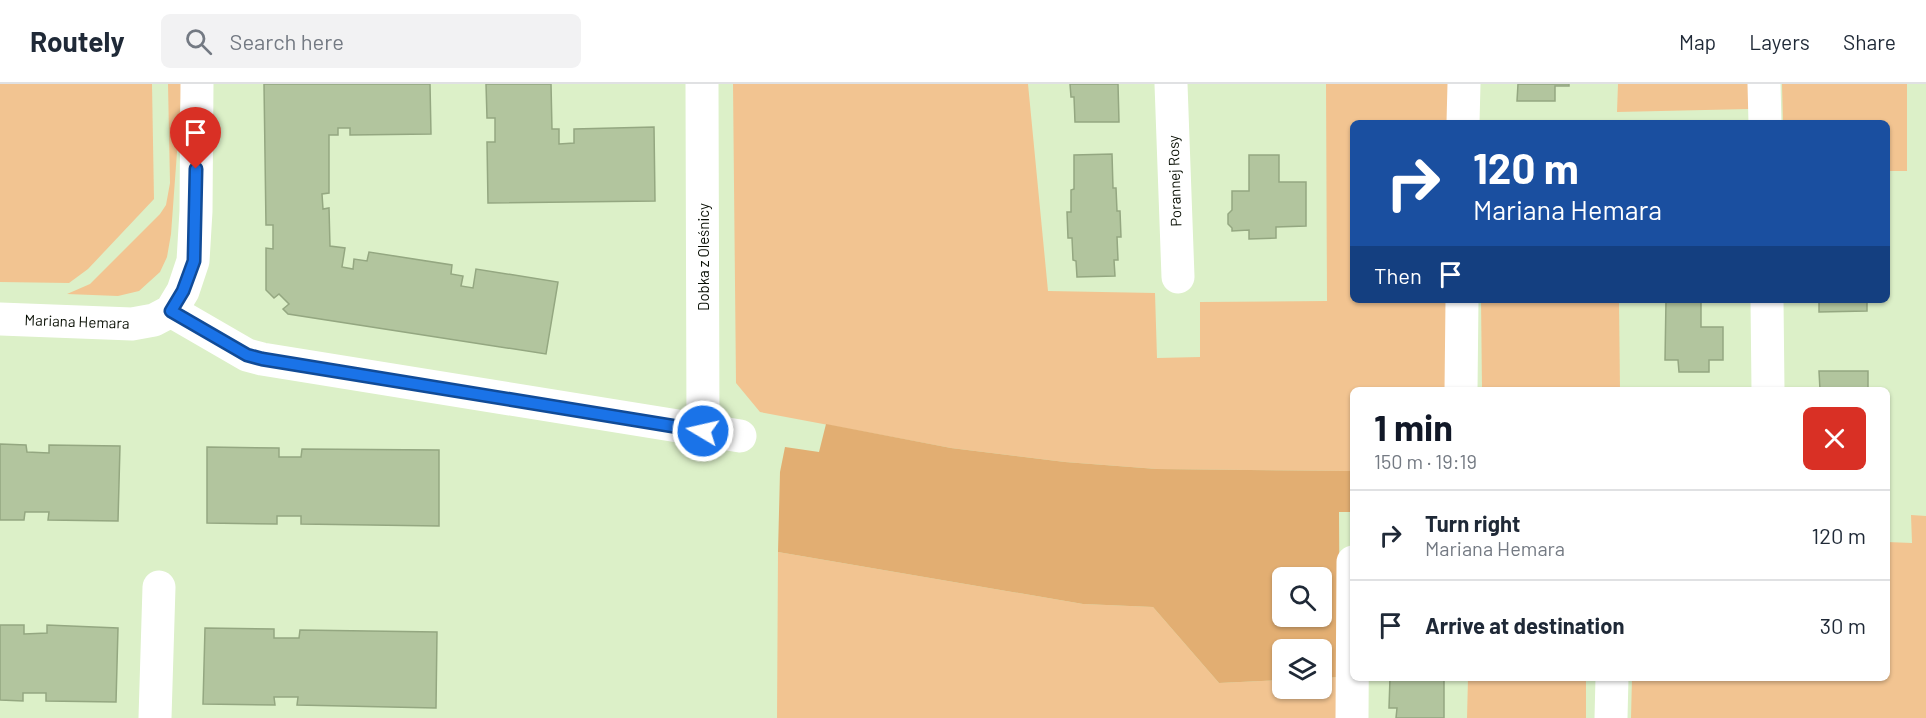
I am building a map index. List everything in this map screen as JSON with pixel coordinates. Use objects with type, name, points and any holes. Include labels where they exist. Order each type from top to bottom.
[{"type":"street","points":[[197,84],[194,261],[183,291],[171,311],[247,355],[262,359],[740,436]]},
{"type":"street","name":"Dobka z Oleśnicy","points":[[702,84],[703,431]]},
{"type":"street","name":"Porannej Rosy","points":[[1171,84],[1178,278]]},
{"type":"street","points":[[1463,120],[1464,84]]},
{"type":"street","points":[[1764,84],[1765,120]]},
{"type":"street","points":[[1461,387],[1462,303]]},
{"type":"street","points":[[1767,303],[1768,387]]},
{"type":"street","name":"Mariana Hemara","points":[[0,319],[132,324],[154,320],[171,311]]},
{"type":"street","points":[[155,718],[159,587]]},
{"type":"street","points":[[1352,681],[1352,718]]},
{"type":"street","points":[[1611,718],[1612,681]]},
{"type":"shaded area","points":[[0,84],[152,84],[154,199],[88,269],[69,283],[0,282]]},
{"type":"shaded area","points":[[168,84],[182,84],[171,234],[167,257],[160,272],[139,291],[118,296],[67,294],[90,284],[160,214],[166,205],[170,183]]},
{"type":"shaded area","points":[[733,84],[1028,84],[1048,291],[1155,293],[1157,358],[1200,357],[1200,302],[1327,301],[1326,84],[1448,84],[1448,120],[1350,120],[1350,303],[1449,303],[1449,387],[1350,387],[1350,471],[1157,469],[1065,462],[951,448],[760,412],[736,383]]},
{"type":"shaded area","points":[[1618,84],[1749,84],[1749,109],[1617,112]]},
{"type":"shaded area","points":[[1782,84],[1907,84],[1907,171],[1890,171],[1890,120],[1783,120]]},
{"type":"shaded area","points":[[1481,303],[1619,303],[1620,387],[1482,387]]},
{"type":"shaded area","points":[[826,424],[951,448],[1065,462],[1157,469],[1350,471],[1350,512],[1339,512],[1340,677],[1332,677],[1332,639],[1272,639],[1272,680],[1219,683],[1153,607],[1083,604],[778,552],[780,472],[785,447],[819,452]]},
{"type":"shaded area","points":[[1911,515],[1926,516],[1926,718],[1631,718],[1632,681],[1890,681],[1890,542],[1912,543]]},
{"type":"shaded area","points":[[778,552],[1083,604],[1153,607],[1219,683],[1272,680],[1272,699],[1332,699],[1332,677],[1340,677],[1340,718],[777,718]]},
{"type":"shaded area","points":[[1468,681],[1586,681],[1586,718],[1467,718]]},
{"type":"building","points":[[264,84],[430,84],[431,134],[350,135],[350,128],[338,128],[338,135],[329,135],[329,193],[322,194],[323,209],[329,208],[330,246],[345,248],[342,267],[353,269],[354,259],[367,261],[369,252],[452,265],[451,274],[463,276],[461,286],[473,288],[476,269],[558,282],[546,354],[288,314],[283,309],[289,304],[279,294],[274,298],[266,290],[266,248],[273,249],[273,225],[266,225]]},
{"type":"building","points":[[486,84],[551,84],[552,129],[559,129],[559,144],[574,143],[574,129],[654,127],[655,201],[488,203],[487,142],[495,142],[495,118],[487,118]]},
{"type":"building","points":[[1070,84],[1118,84],[1119,122],[1075,122],[1074,97],[1071,97]]},
{"type":"building","points":[[1518,84],[1569,84],[1569,86],[1555,86],[1555,101],[1517,101]]},
{"type":"building","points":[[1112,154],[1113,188],[1116,188],[1117,211],[1120,211],[1121,237],[1117,237],[1118,260],[1114,260],[1115,276],[1077,277],[1076,261],[1073,260],[1072,238],[1068,238],[1067,212],[1071,212],[1071,190],[1074,189],[1074,155]]},
{"type":"building","points":[[1249,155],[1279,155],[1279,182],[1306,182],[1306,226],[1276,227],[1276,238],[1249,239],[1249,230],[1232,231],[1228,224],[1228,214],[1232,210],[1232,191],[1249,191]]},
{"type":"building","points":[[1666,303],[1701,303],[1701,327],[1723,327],[1723,360],[1709,360],[1709,372],[1679,372],[1678,360],[1665,360]]},
{"type":"building","points":[[1819,303],[1867,303],[1867,311],[1819,312]]},
{"type":"building","points":[[1819,371],[1868,371],[1868,387],[1820,387]]},
{"type":"building","points":[[0,444],[26,445],[27,452],[49,453],[49,445],[120,446],[118,521],[48,520],[49,512],[25,512],[24,520],[0,520]]},
{"type":"building","points":[[207,447],[279,448],[279,457],[301,457],[302,449],[439,450],[439,526],[301,524],[301,516],[277,516],[277,524],[207,523]]},
{"type":"building","points":[[0,625],[24,625],[24,634],[47,633],[47,625],[118,628],[116,702],[46,701],[46,693],[23,693],[23,701],[0,700]]},
{"type":"building","points":[[205,628],[274,629],[274,638],[299,638],[300,630],[437,632],[436,708],[297,705],[298,697],[274,697],[275,705],[203,704]]},
{"type":"building","points":[[1390,681],[1444,681],[1444,718],[1396,718],[1397,708],[1389,708]]},
{"type":"route","points":[[196,169],[194,261],[183,291],[171,311],[247,355],[703,431]]}]
